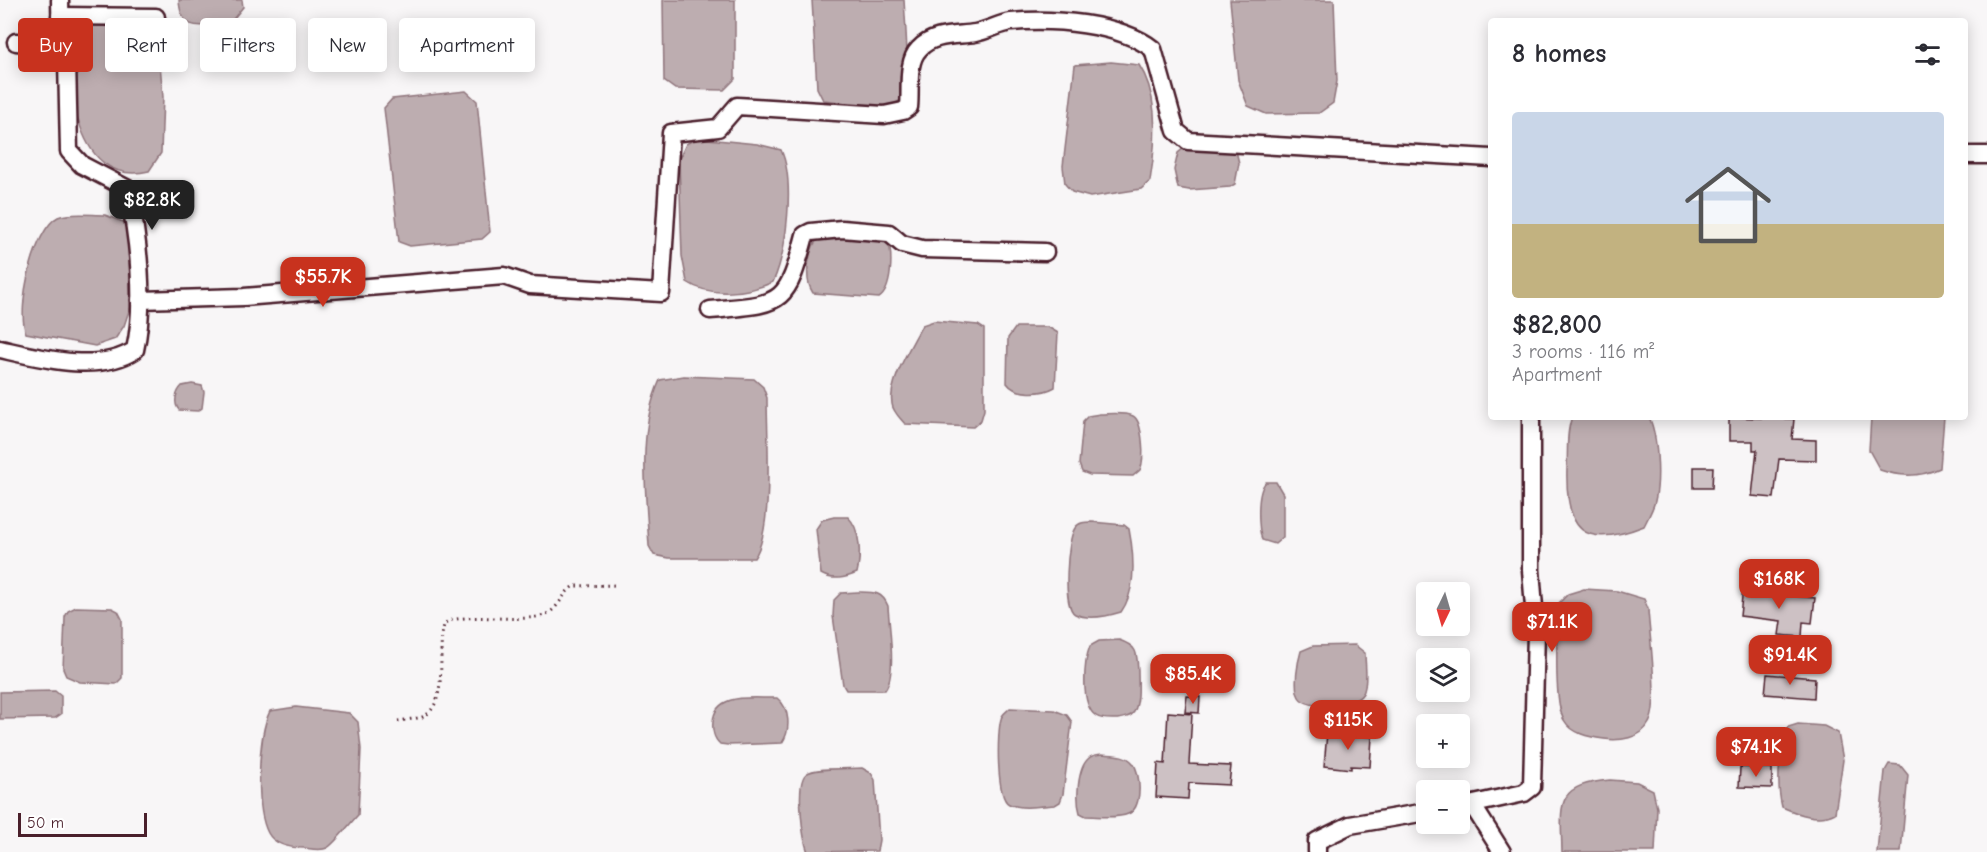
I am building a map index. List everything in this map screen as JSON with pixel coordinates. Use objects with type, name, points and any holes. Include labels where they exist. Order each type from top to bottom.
[{"type":"street","points":[[60,8],[156,17]]},
{"type":"street","points":[[140,300],[244,297],[504,276],[530,285],[661,293],[671,133],[718,128],[737,106],[884,115],[903,111],[909,107],[912,60],[918,49],[930,40],[952,34],[976,33],[1008,23],[1064,21],[1124,34],[1144,43],[1153,49],[1176,131],[1188,141],[1488,158]]},
{"type":"street","points":[[0,349],[84,362],[122,359],[135,350],[141,325],[140,300],[133,213],[128,189],[82,165],[69,151],[67,72]]},
{"type":"street","points":[[1968,155],[1987,155]]},
{"type":"street","points":[[710,310],[772,302],[783,296],[796,270],[805,236],[811,232],[842,229],[889,233],[902,244],[922,249],[1045,252]]},
{"type":"street","points":[[1470,805],[1524,793],[1532,787],[1536,632],[1531,570],[1531,420]]},
{"type":"street","points":[[1470,811],[1502,852]]},
{"type":"street","points":[[1317,852],[1317,842],[1350,825],[1416,814]]},
{"type":"path","points":[[398,721],[422,717],[433,704],[440,682],[445,623],[460,619],[538,617],[551,612],[574,586],[618,585]]},
{"type":"shaded area","points":[[179,0],[242,0],[243,7],[234,18],[200,18],[200,26],[189,23],[188,18],[184,18]]},
{"type":"shaded area","points":[[663,0],[735,0],[735,79],[724,90],[675,89],[664,81]]},
{"type":"shaded area","points":[[812,0],[904,0],[907,78],[900,101],[876,106],[823,100],[817,88]]},
{"type":"shaded area","points":[[1230,0],[1334,0],[1337,81],[1333,103],[1319,113],[1266,114],[1248,106],[1238,80]]},
{"type":"shaded area","points":[[105,22],[105,72],[161,72],[163,97],[161,153],[149,171],[124,172],[105,164],[91,148],[81,127],[75,103],[72,72],[93,72],[93,24]]},
{"type":"shaded area","points":[[1111,62],[1139,65],[1146,77],[1155,121],[1150,181],[1141,189],[1090,197],[1072,192],[1065,184],[1063,166],[1075,65]]},
{"type":"shaded area","points":[[466,91],[477,101],[490,232],[482,239],[410,246],[399,242],[384,108],[392,99]]},
{"type":"shaded area","points":[[697,138],[757,144],[781,150],[788,179],[788,216],[782,253],[773,282],[753,289],[718,292],[696,287],[687,282],[682,256],[679,159],[686,144]]},
{"type":"shaded area","points":[[1184,148],[1236,151],[1239,163],[1235,184],[1230,187],[1189,190],[1178,188],[1174,170],[1178,153]]},
{"type":"shaded area","points":[[63,215],[105,215],[126,223],[129,231],[130,308],[124,326],[115,339],[95,346],[26,333],[23,306],[29,270],[41,237],[49,224]]},
{"type":"shaded area","points":[[822,235],[888,241],[891,255],[889,280],[887,288],[879,298],[813,293],[808,279],[808,262],[813,246]]},
{"type":"shaded area","points":[[934,321],[978,325],[984,329],[984,410],[981,420],[973,427],[905,424],[893,407],[894,385],[902,364],[922,325]]},
{"type":"shaded area","points":[[1016,327],[1048,327],[1058,333],[1055,387],[1044,391],[1023,392],[1007,383],[1008,338]]},
{"type":"shaded area","points":[[684,376],[754,379],[763,387],[767,398],[767,505],[760,545],[754,558],[669,558],[654,555],[649,546],[645,483],[648,420],[660,380]]},
{"type":"shaded area","points":[[192,384],[202,386],[204,392],[202,408],[198,411],[179,410],[176,401],[178,391],[182,386]]},
{"type":"shaded area","points":[[1126,414],[1136,419],[1141,433],[1142,465],[1133,476],[1090,475],[1082,472],[1079,464],[1083,421],[1088,416]]},
{"type":"shaded area","points":[[1571,420],[1650,420],[1656,446],[1657,492],[1644,526],[1606,536],[1592,535],[1582,530],[1574,520],[1567,490]]},
{"type":"shaded area","points":[[1871,420],[1944,420],[1940,468],[1910,475],[1895,474],[1880,470],[1869,450]]},
{"type":"shaded area","points":[[1266,482],[1276,482],[1283,494],[1283,537],[1275,544],[1262,540],[1260,527],[1259,501]]},
{"type":"shaded area","points":[[848,517],[858,536],[859,544],[857,573],[839,578],[830,578],[821,574],[816,529],[822,520]]},
{"type":"shaded area","points":[[1080,523],[1124,525],[1129,529],[1133,572],[1130,593],[1121,612],[1092,617],[1080,616],[1071,609],[1068,599],[1067,572],[1070,545],[1075,528]]},
{"type":"shaded area","points":[[1584,589],[1617,591],[1644,599],[1648,609],[1654,701],[1649,723],[1641,733],[1629,738],[1610,740],[1581,734],[1567,725],[1561,711],[1557,682],[1557,605],[1568,594]]},
{"type":"shaded area","points":[[873,592],[880,595],[888,606],[891,673],[885,690],[846,690],[843,685],[833,616],[834,600],[841,593]]},
{"type":"shaded area","points":[[76,607],[112,608],[118,611],[122,619],[122,678],[116,684],[80,682],[66,676],[63,669],[65,617],[68,611]]},
{"type":"shaded area","points":[[1119,640],[1135,650],[1138,664],[1137,702],[1134,712],[1129,716],[1118,719],[1101,718],[1091,710],[1085,693],[1088,653],[1090,646],[1099,641]]},
{"type":"shaded area","points":[[1355,645],[1365,653],[1366,682],[1360,697],[1343,704],[1322,706],[1304,701],[1299,697],[1296,681],[1301,651],[1313,646]]},
{"type":"shaded area","points":[[55,691],[61,696],[61,714],[55,718],[0,719],[0,692]]},
{"type":"shaded area","points":[[777,698],[785,707],[788,719],[787,732],[782,743],[728,745],[720,744],[716,740],[713,722],[715,712],[721,705],[737,699]]},
{"type":"shaded area","points":[[296,707],[349,713],[358,722],[361,749],[358,815],[334,843],[327,848],[316,850],[289,847],[275,841],[268,833],[261,807],[261,754],[266,722],[270,711]]},
{"type":"shaded area","points":[[1010,708],[1054,710],[1067,715],[1072,722],[1063,794],[1060,802],[1055,805],[1019,807],[1009,804],[1005,799],[1000,778],[999,737],[1002,717]]},
{"type":"shaded area","points":[[1798,724],[1824,726],[1838,733],[1843,760],[1835,813],[1829,816],[1808,816],[1782,807],[1779,767],[1782,746],[1788,727]]},
{"type":"shaded area","points":[[1102,754],[1127,758],[1136,768],[1139,782],[1138,798],[1133,811],[1128,814],[1107,817],[1086,816],[1080,813],[1078,793],[1082,769],[1090,757]]},
{"type":"shaded area","points":[[1889,764],[1900,765],[1908,775],[1901,852],[1877,852],[1885,771]]},
{"type":"shaded area","points":[[862,768],[871,773],[875,780],[879,840],[877,851],[808,852],[800,799],[806,774],[824,769]]},
{"type":"shaded area","points":[[1610,780],[1637,782],[1653,790],[1657,808],[1655,852],[1562,852],[1562,809],[1570,792],[1592,783]]},
{"type":"building","points":[[1729,420],[1794,420],[1792,439],[1816,440],[1816,460],[1779,459],[1774,498],[1752,496],[1757,450],[1753,450],[1753,441],[1729,441]]},
{"type":"building","points":[[1694,467],[1713,467],[1712,488],[1694,488]]},
{"type":"building","points":[[1743,587],[1761,589],[1761,593],[1815,598],[1812,623],[1803,622],[1802,637],[1779,635],[1781,621],[1740,616]]},
{"type":"building","points":[[1767,674],[1815,678],[1814,698],[1765,694]]},
{"type":"building","points":[[1187,696],[1200,697],[1199,713],[1185,712]]},
{"type":"building","points":[[1168,712],[1192,714],[1189,764],[1231,766],[1229,785],[1189,783],[1188,799],[1156,797],[1158,763],[1165,764]]},
{"type":"building","points":[[1327,733],[1372,737],[1370,767],[1351,766],[1351,769],[1324,766]]},
{"type":"building","points":[[1740,767],[1772,768],[1772,788],[1739,787]]}]
